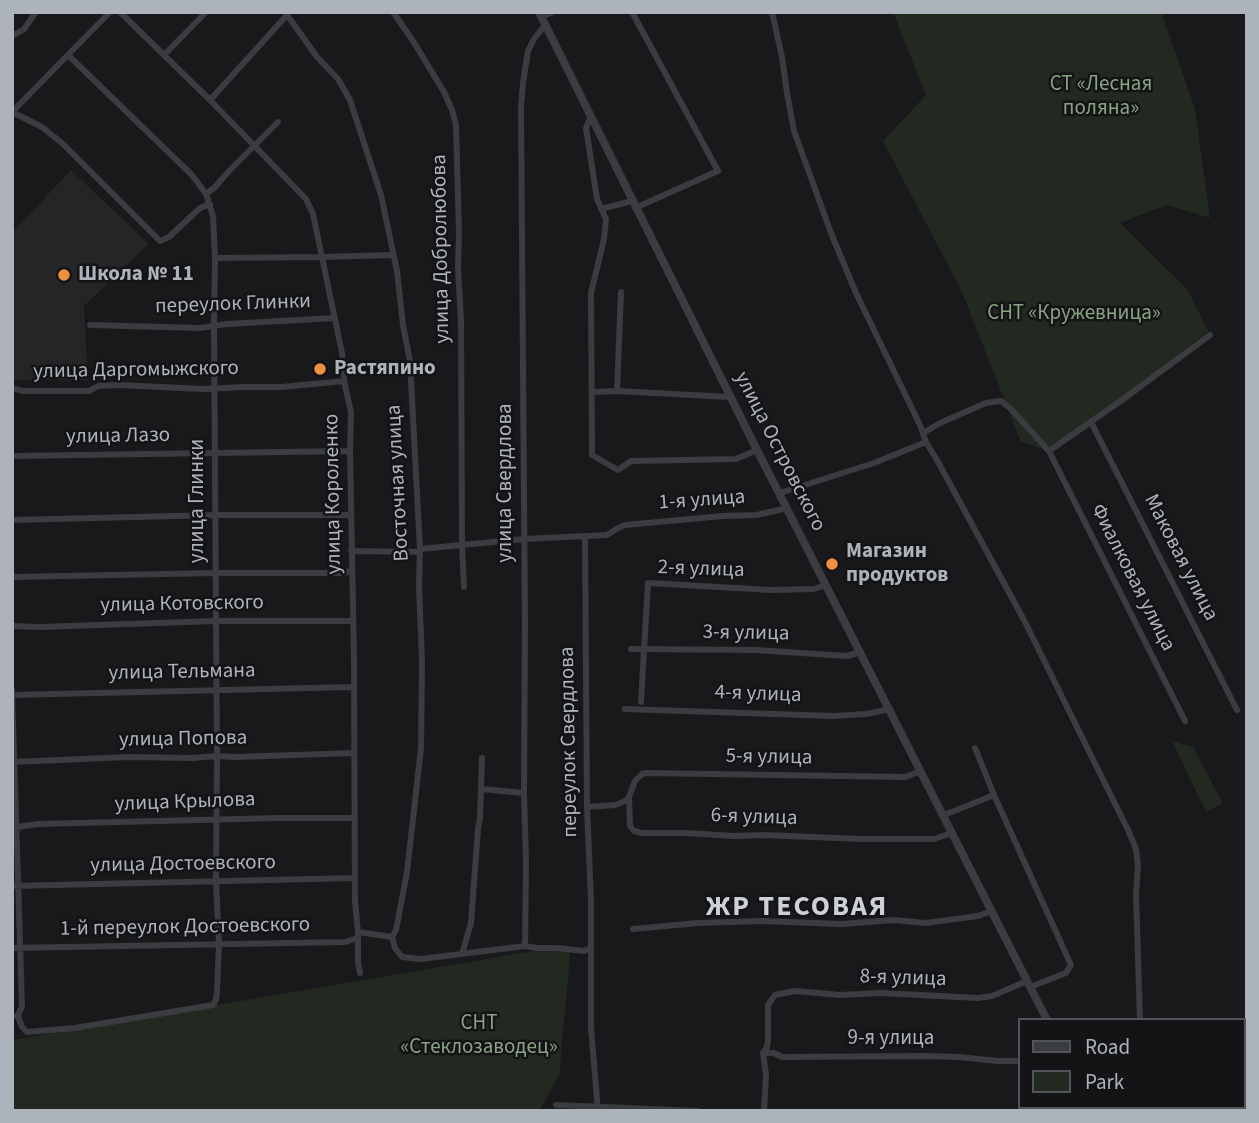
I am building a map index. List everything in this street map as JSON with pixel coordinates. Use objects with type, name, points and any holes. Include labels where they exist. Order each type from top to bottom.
[{"type":"street","points":[[12,36],[24,29],[36,12]]},
{"type":"street","points":[[110,12],[12,112],[42,127],[63,144],[160,241],[169,237],[200,208],[210,204]]},
{"type":"street","name":"улица Короленко","points":[[120,12],[306,199],[313,214],[342,353],[344,381],[351,412],[355,901],[360,974]]},
{"type":"street","points":[[164,54],[206,12]]},
{"type":"street","name":"улица Добролюбова","points":[[393,12],[444,92],[456,125],[464,587]]},
{"type":"street","points":[[542,18],[553,12]]},
{"type":"street","points":[[601,209],[634,204],[718,171],[632,12]]},
{"type":"street","points":[[772,12],[794,131],[856,293],[926,442],[1024,620],[1136,849],[1140,1018]]},
{"type":"street","points":[[210,100],[286,14]]},
{"type":"street","name":"Восточная улица","points":[[286,14],[317,57],[338,79],[350,100],[379,187],[399,282],[410,361],[420,550],[421,747],[407,872],[396,930],[392,937]]},
{"type":"street","name":"улица Островского","points":[[542,18],[730,397],[1045,1018]]},
{"type":"street","name":"улица Свердлова","points":[[525,946],[521,107],[528,51],[542,18]]},
{"type":"street","name":"улица Глинки","points":[[15,1016],[24,1031],[30,1033],[75,1028],[213,1005],[217,991],[219,944],[216,881],[214,226],[206,194],[192,175],[68,55]]},
{"type":"street","points":[[590,118],[586,128],[597,199],[606,219],[604,239],[590,293],[592,455],[618,470],[631,461],[736,459],[757,450]]},
{"type":"street","points":[[206,194],[278,122]]},
{"type":"street","points":[[215,258],[393,255]]},
{"type":"street","points":[[617,391],[621,292]]},
{"type":"street","name":"переулок Глинки","points":[[90,325],[200,328],[335,318]]},
{"type":"street","points":[[1049,451],[1210,335]]},
{"type":"street","name":"улица Даргомыжского","points":[[12,388],[89,391],[98,386],[119,385],[203,389],[282,387],[344,381]]},
{"type":"street","points":[[592,392],[730,397]]},
{"type":"street","name":"Фиалковая улица","points":[[923,433],[986,403],[1001,401],[1011,409],[1049,451],[1185,721]]},
{"type":"street","name":"Маковая улица","points":[[1091,422],[1237,710]]},
{"type":"street","points":[[780,493],[874,463],[926,442]]},
{"type":"street","name":"улица Лазо","points":[[12,456],[350,451]]},
{"type":"street","name":"1-я улица","points":[[351,551],[420,550],[524,539],[607,535],[618,527],[646,522],[757,515],[787,508]]},
{"type":"street","points":[[12,520],[351,515]]},
{"type":"street","name":"переулок Свердлова","points":[[585,536],[591,1028],[598,1109]]},
{"type":"street","points":[[12,577],[351,571]]},
{"type":"street","name":"2-я улица","points":[[641,702],[648,583],[760,590],[814,589],[826,584]]},
{"type":"street","name":"улица Котовского","points":[[12,625],[40,627],[216,621],[353,621]]},
{"type":"street","name":"3-я улица","points":[[631,649],[755,650],[847,656],[860,652]]},
{"type":"street","name":"улица Тельмана","points":[[12,694],[353,687]]},
{"type":"street","points":[[12,694],[17,827],[15,886],[23,1006],[15,1016]]},
{"type":"street","name":"4-я улица","points":[[625,709],[834,716],[890,709]]},
{"type":"street","points":[[944,815],[994,794],[975,748]]},
{"type":"street","name":"улица Попова","points":[[14,762],[354,753]]},
{"type":"street","points":[[462,954],[471,923],[482,758]]},
{"type":"street","name":"5-я улица","points":[[629,797],[635,781],[646,773],[905,777],[921,771]]},
{"type":"street","points":[[482,789],[524,793]]},
{"type":"street","name":"8-я улица","points":[[763,1053],[768,1040],[768,1005],[775,995],[795,991],[840,995],[881,993],[978,998],[1066,974],[1071,965],[994,794]]},
{"type":"street","points":[[587,807],[615,805],[629,797]]},
{"type":"street","name":"6-я улица","points":[[629,797],[630,826],[634,831],[642,833],[934,839],[953,833]]},
{"type":"street","name":"улица Крылова","points":[[17,827],[38,824],[354,818]]},
{"type":"street","name":"улица Достоевского","points":[[15,886],[355,878]]},
{"type":"street","points":[[633,929],[762,921],[842,924],[894,920],[926,923],[978,916],[992,911]]},
{"type":"street","name":"1-й переулок Достоевского","points":[[12,948],[345,942],[358,935],[392,937]]},
{"type":"street","points":[[392,937],[395,948],[402,957],[421,959],[525,946],[584,951],[591,948]]},
{"type":"street","points":[[763,1053],[766,1075],[764,1111]]},
{"type":"street","name":"9-я улица","points":[[763,1053],[774,1053],[782,1057],[936,1056],[1018,1061]]},
{"type":"street","points":[[556,1105],[598,1109],[698,1111]]},
{"type":"shaded area","name":"Школа № 11","points":[[71,170],[149,244],[84,306],[88,380],[12,380],[12,233]]},
{"type":"green space","points":[[893,12],[1161,12],[1195,109],[1210,218],[1167,205],[1120,223],[1187,289],[1208,331],[1136,388],[1049,451],[1021,442],[962,292],[883,141],[926,95]]},
{"type":"green space","points":[[1172,741],[1193,747],[1223,803],[1206,812]]},
{"type":"green space","name":"СНТ «Стеклозаводец»","points":[[563,946],[570,955],[559,1076],[539,1111],[12,1111],[12,1040]]},
{"type":"place","name":"Школа № 11","points":[[64,275]]},
{"type":"place","name":"Растяпино","points":[[320,369]]},
{"type":"place","name":"Магазин продуктов","points":[[832,564]]},
{"type":"district","name":"ЖР ТЕСОВАЯ","points":[[797,909]]},
{"type":"park label","name":"СТ «Лесная поляна»","points":[[1101,97]]},
{"type":"park label","name":"СНТ «Кружевница»","points":[[1074,314]]}]
